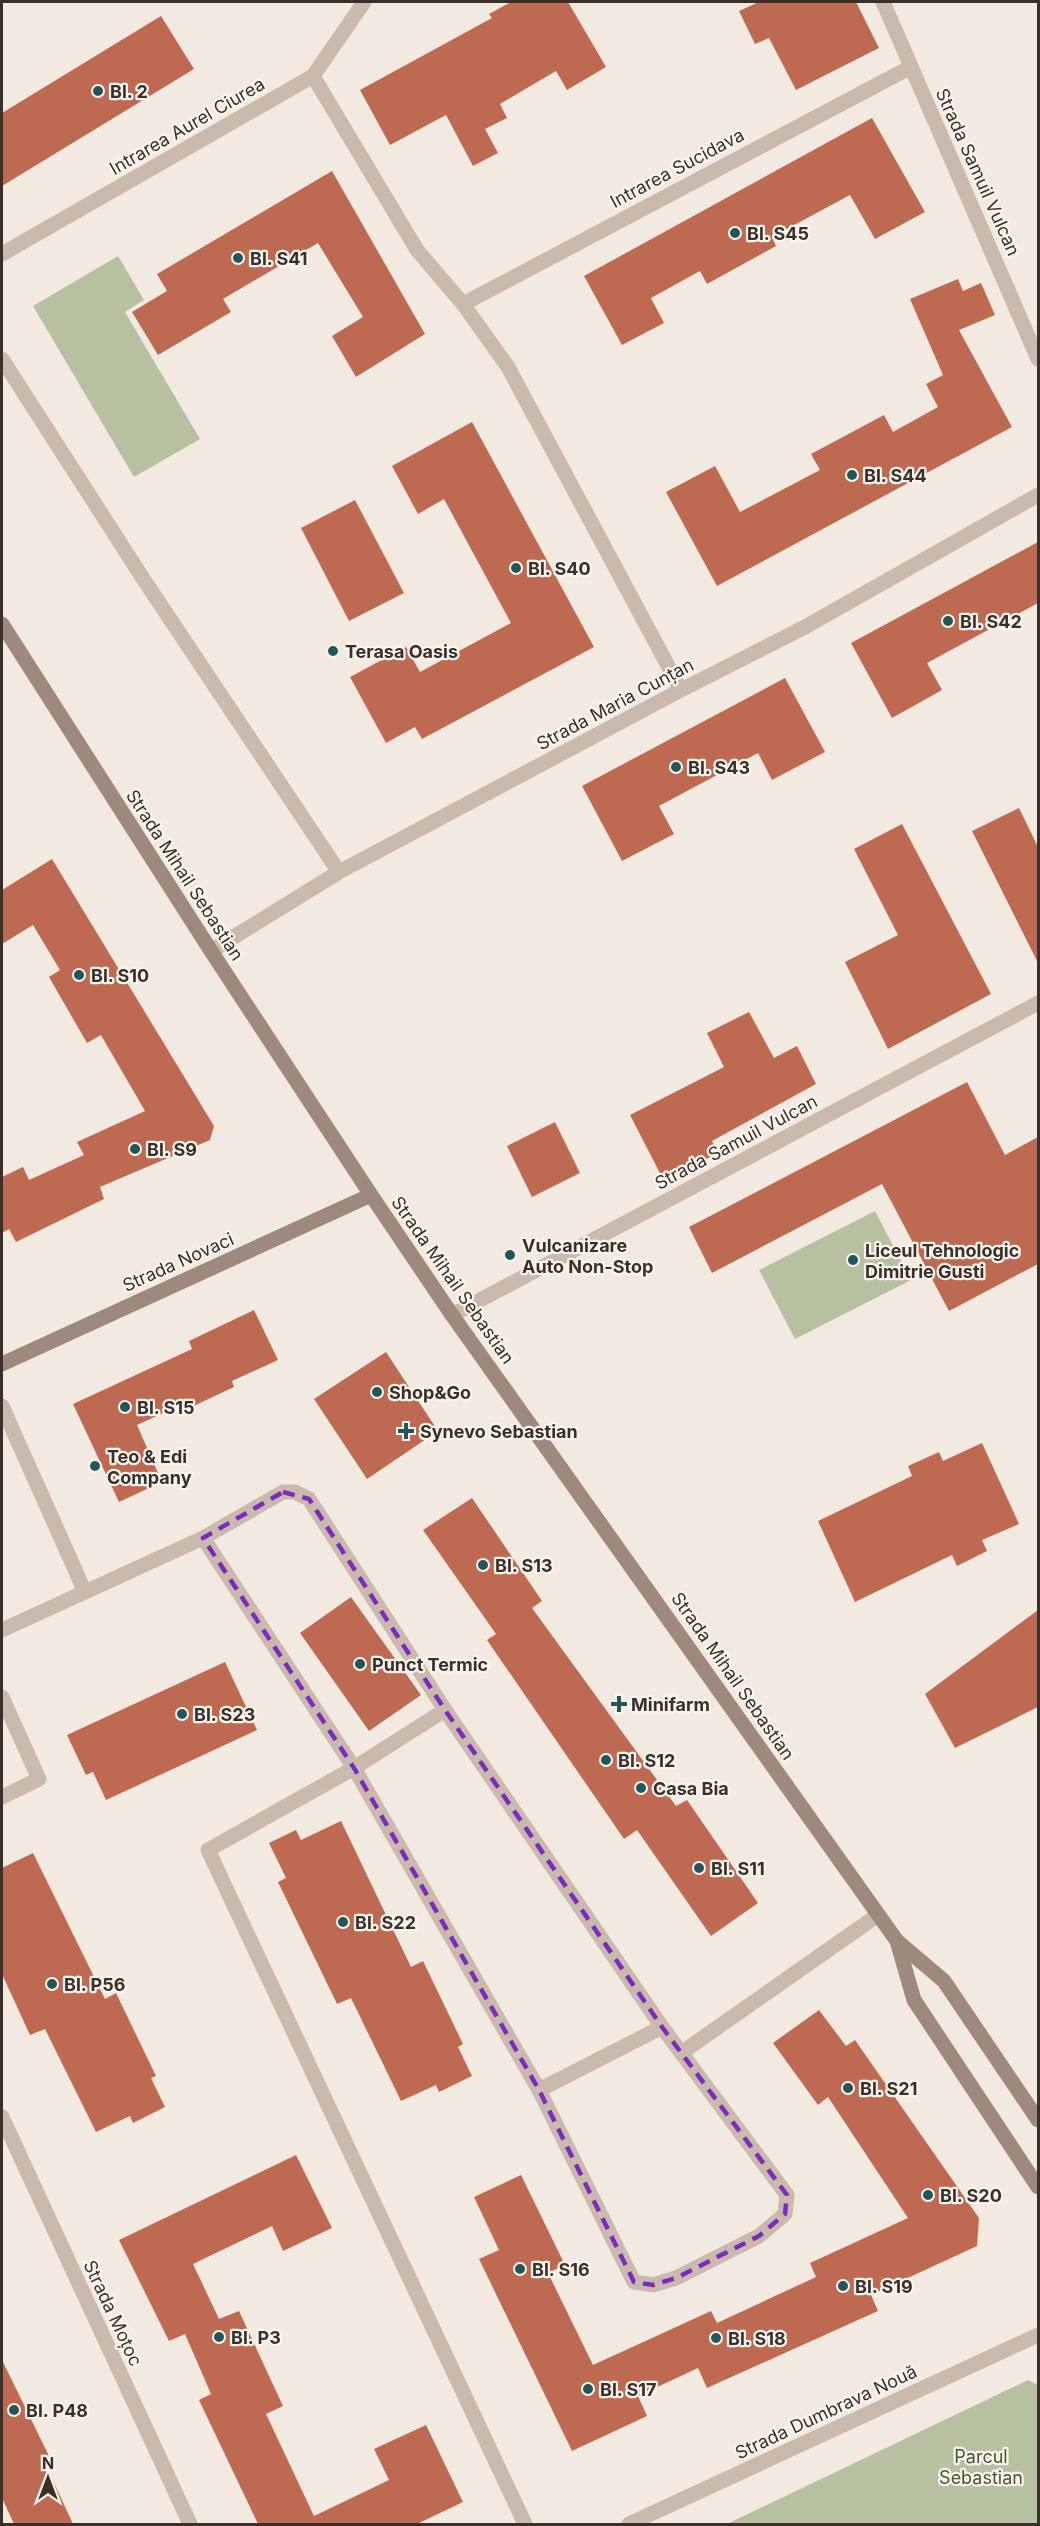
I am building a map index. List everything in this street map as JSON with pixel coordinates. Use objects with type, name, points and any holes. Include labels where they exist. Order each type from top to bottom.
[{"type":"main road","name":"Strada Mihail Sebastian","points":[[2,624],[211,951],[371,1196],[452,1315],[878,1915],[897,1941],[944,1981],[1038,2120]]},
{"type":"main road","name":"Strada Novaci","points":[[2,1364],[371,1196]]},
{"type":"main road","name":"Strada Mihail Sebastian","points":[[897,1941],[914,2000],[1038,2187]]},
{"type":"street","name":"Intrarea Aurel Ciurea","points":[[2,254],[313,76],[364,2]]},
{"type":"street","name":"Strada Samuil Vulcan","points":[[883,2],[1038,358]]},
{"type":"street","name":"Intrarea Sucidava","points":[[463,304],[910,67]]},
{"type":"street","points":[[313,76],[417,250],[463,304],[508,367],[681,690]]},
{"type":"street","points":[[2,359],[151,590],[339,872]]},
{"type":"street","name":"Strada Maria Cunțan","points":[[211,951],[339,872],[681,690],[805,627],[1038,495]]},
{"type":"street","name":"Strada Samuil Vulcan","points":[[452,1315],[1038,1003]]},
{"type":"street","points":[[2,1406],[85,1592]]},
{"type":"street","points":[[2,1630],[202,1538],[283,1492],[296,1492],[309,1499],[445,1710],[662,2027],[787,2195],[788,2206],[785,2214],[759,2236],[676,2278],[653,2285],[634,2282],[539,2090],[354,1768],[202,1538]]},
{"type":"street","points":[[2,1697],[39,1779],[2,1797]]},
{"type":"street","points":[[445,1710],[354,1768],[208,1850],[525,2524]]},
{"type":"street","points":[[681,2053],[878,1915]]},
{"type":"street","points":[[539,2090],[662,2027]]},
{"type":"street","name":"Strada Moțoc","points":[[2,2117],[190,2524]]},
{"type":"street","name":"Strada Dumbrava Nouă","points":[[629,2524],[1038,2335]]},
{"type":"highlighted area","points":[[283,1492],[309,1499],[445,1710],[662,2027],[787,2195],[785,2214],[759,2236],[676,2278],[653,2285],[634,2282],[539,2090],[354,1768],[203,1538]]},
{"type":"green space","points":[[118,256],[144,300],[125,312],[200,439],[134,477],[33,306]]},
{"type":"green space","points":[[875,1211],[911,1280],[795,1339],[759,1270]]},
{"type":"green space","name":"Parcul Sebastian","points":[[1028,2380],[1038,2385],[1038,2524],[727,2524]]},
{"type":"building","points":[[511,2],[568,2],[606,67],[567,90],[556,71],[500,104],[507,118],[485,129],[498,153],[473,166],[446,115],[390,145],[360,90],[492,18],[489,14]]},
{"type":"building","points":[[759,2],[856,2],[879,48],[796,90],[769,38],[755,44],[739,11]]},
{"type":"building","name":"Bl. 2","points":[[161,16],[194,69],[2,186],[2,113]]},
{"type":"building","name":"Bl. S45","points":[[872,118],[925,212],[875,239],[850,195],[772,237],[776,246],[707,284],[700,271],[651,298],[664,323],[622,345],[584,276]]},
{"type":"building","name":"Bl. S41","points":[[332,171],[425,334],[356,377],[332,336],[363,317],[318,243],[223,299],[231,312],[158,355],[132,312],[167,291],[157,274]]},
{"type":"building","name":"Bl. S44","points":[[958,279],[963,291],[981,283],[995,315],[959,330],[1012,427],[717,586],[666,492],[715,466],[740,512],[820,470],[811,454],[884,415],[893,432],[938,407],[926,384],[943,375],[910,299]]},
{"type":"building","name":"Bl. S40","points":[[472,422],[594,647],[422,739],[415,727],[386,743],[350,677],[406,647],[420,672],[511,623],[444,499],[418,514],[392,466]]},
{"type":"building","points":[[355,500],[404,593],[349,621],[301,528]]},
{"type":"building","name":"Bl. S42","points":[[1038,542],[1038,603],[927,663],[942,690],[892,718],[851,643]]},
{"type":"building","name":"Bl. S43","points":[[785,678],[825,752],[772,780],[758,753],[659,806],[674,834],[622,861],[582,786]]},
{"type":"building","points":[[1019,808],[1038,847],[1038,963],[972,831]]},
{"type":"building","points":[[902,824],[991,994],[888,1049],[845,962],[898,935],[854,849]]},
{"type":"building","points":[[52,859],[214,1126],[210,1140],[100,1187],[104,1199],[16,1242],[9,1229],[2,1233],[2,1177],[23,1167],[29,1180],[84,1155],[77,1142],[145,1111],[101,1035],[87,1043],[49,977],[60,970],[33,925],[2,944],[2,890]]},
{"type":"building","points":[[749,1012],[774,1058],[797,1046],[816,1084],[712,1141],[718,1153],[664,1181],[630,1115],[724,1067],[707,1033]]},
{"type":"building","name":"Liceul Tehnologic Dimitrie Gusti","points":[[967,1082],[1005,1155],[1038,1137],[1038,1264],[949,1311],[882,1184],[712,1273],[689,1227]]},
{"type":"building","points":[[555,1122],[580,1173],[532,1197],[507,1146]]},
{"type":"building","name":"Bl. S15","points":[[254,1310],[278,1360],[232,1381],[234,1387],[185,1410],[183,1404],[137,1425],[162,1482],[119,1502],[73,1404],[192,1349],[189,1341]]},
{"type":"building","points":[[386,1352],[438,1431],[367,1479],[314,1399]]},
{"type":"building","points":[[982,1443],[1019,1524],[982,1540],[987,1551],[957,1566],[952,1555],[855,1602],[818,1521],[912,1476],[908,1466],[939,1452],[943,1461]]},
{"type":"building","points":[[472,1498],[542,1601],[532,1608],[676,1806],[687,1800],[758,1903],[711,1936],[637,1830],[624,1839],[487,1640],[496,1634],[423,1530]]},
{"type":"building","name":"Punct Termic","points":[[351,1597],[421,1695],[369,1731],[300,1633]]},
{"type":"building","points":[[1038,1610],[1038,1707],[955,1748],[925,1694]]},
{"type":"building","name":"Bl. S23","points":[[225,1662],[257,1730],[106,1800],[93,1772],[86,1775],[67,1735]]},
{"type":"building","name":"Bl. S22","points":[[341,1821],[411,1967],[423,1961],[463,2044],[458,2047],[472,2076],[439,2092],[436,2085],[401,2101],[351,1998],[337,2004],[278,1882],[286,1878],[269,1843],[296,1830],[301,1840]]},
{"type":"building","name":"Bl. P56","points":[[33,1853],[105,1999],[116,1993],[156,2076],[151,2078],[165,2107],[133,2123],[130,2116],[96,2132],[45,2029],[30,2035],[2,1974],[2,1868]]},
{"type":"building","points":[[819,2010],[846,2046],[855,2040],[979,2218],[977,2246],[871,2295],[878,2311],[707,2388],[698,2368],[638,2396],[647,2416],[572,2451],[479,2259],[499,2250],[474,2197],[521,2175],[565,2265],[548,2273],[593,2365],[711,2311],[717,2323],[816,2277],[810,2263],[908,2218],[828,2097],[818,2105],[773,2043]]},
{"type":"building","name":"Bl. P3","points":[[296,2155],[332,2228],[283,2251],[272,2226],[193,2264],[219,2319],[239,2311],[283,2406],[266,2414],[314,2516],[389,2480],[374,2449],[426,2425],[463,2502],[417,2524],[258,2524],[199,2400],[211,2394],[185,2334],[169,2341],[119,2240]]},
{"type":"building","points":[[2,2360],[50,2458],[44,2461],[73,2524],[14,2524],[2,2498]]},
{"type":"place","name":"Bl. 2","points":[[98,91]]},
{"type":"place","name":"Bl. S45","points":[[735,233]]},
{"type":"place","name":"Bl. S41","points":[[238,258]]},
{"type":"place","name":"Bl. S44","points":[[852,475]]},
{"type":"place","name":"Bl. S40","points":[[516,568]]},
{"type":"place","name":"Bl. S42","points":[[948,621]]},
{"type":"place","name":"Terasa Oasis","points":[[333,651]]},
{"type":"place","name":"Bl. S43","points":[[676,767]]},
{"type":"place","name":"Bl. S10","points":[[79,975]]},
{"type":"place","name":"Bl. S9","points":[[135,1149]]},
{"type":"place","name":"Vulcanizare Auto Non-Stop","points":[[510,1255]]},
{"type":"place","name":"Liceul Tehnologic Dimitrie Gusti","points":[[853,1260]]},
{"type":"place","name":"Shop&Go","points":[[377,1392]]},
{"type":"place","name":"Bl. S15","points":[[125,1407]]},
{"type":"place","name":"Synevo Sebastian","points":[[406,1431]]},
{"type":"place","name":"Teo & Edi Company","points":[[95,1466]]},
{"type":"place","name":"Bl. S13","points":[[483,1565]]},
{"type":"place","name":"Punct Termic","points":[[360,1664]]},
{"type":"place","name":"Minifarm","points":[[619,1704]]},
{"type":"place","name":"Bl. S23","points":[[182,1714]]},
{"type":"place","name":"Bl. S12","points":[[606,1760]]},
{"type":"place","name":"Casa Bia","points":[[641,1788]]},
{"type":"place","name":"Bl. S11","points":[[699,1868]]},
{"type":"place","name":"Bl. S22","points":[[343,1922]]},
{"type":"place","name":"Bl. P56","points":[[52,1984]]},
{"type":"place","name":"Bl. S21","points":[[848,2088]]},
{"type":"place","name":"Bl. S20","points":[[928,2195]]},
{"type":"place","name":"Bl. S16","points":[[520,2269]]},
{"type":"place","name":"Bl. S19","points":[[843,2286]]},
{"type":"place","name":"Bl. P3","points":[[219,2337]]},
{"type":"place","name":"Bl. S18","points":[[716,2338]]},
{"type":"place","name":"Bl. S17","points":[[588,2389]]},
{"type":"place","name":"Bl. P48","points":[[14,2410]]}]
